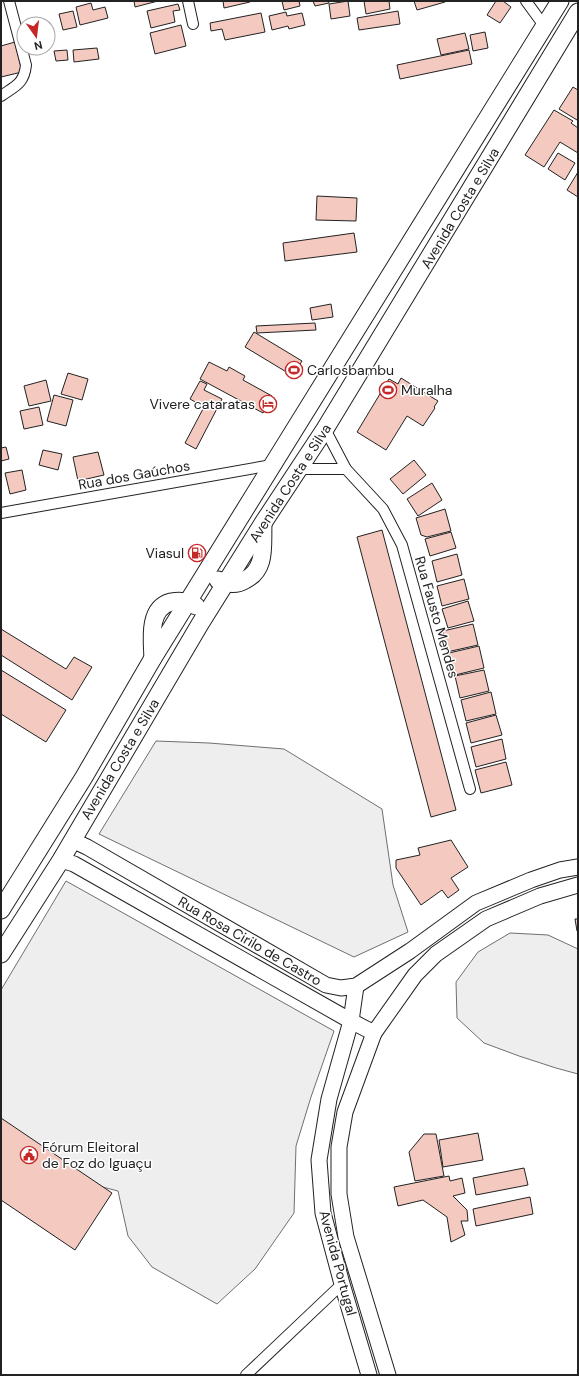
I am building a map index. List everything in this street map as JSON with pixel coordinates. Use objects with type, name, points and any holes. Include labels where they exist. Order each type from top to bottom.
[{"type":"main road","name":"Avenida Costa e Silva","points":[[1,910],[84,777],[153,658],[152,629],[154,619],[158,611],[165,604],[176,601],[188,602],[560,1]]},
{"type":"main road","name":"Avenida Costa e Silva","points":[[1,954],[61,860],[200,624],[226,583],[235,584],[243,582],[252,577],[258,570],[262,552],[263,523],[325,430],[578,12]]},
{"type":"main road","points":[[211,565],[212,574],[215,578],[226,583]]},
{"type":"main road","points":[[188,602],[197,606],[200,612],[200,624]]},
{"type":"main road","name":"Rua Rosa Cirilo de Castro","points":[[72,840],[326,985],[341,988],[356,986]]},
{"type":"main road","points":[[61,860],[74,864],[374,1033]]},
{"type":"main road","points":[[356,986],[476,903],[531,880],[560,870],[578,867]]},
{"type":"main road","name":"Avenida Portugal","points":[[388,1375],[346,1237],[339,1194],[339,1147],[344,1112],[374,1033],[415,975],[436,954],[486,919],[540,896],[578,885]]},
{"type":"main road","points":[[476,903],[486,919]]},
{"type":"main road","name":"Avenida Portugal","points":[[356,986],[351,1021],[329,1100],[320,1160],[322,1213],[369,1375]]},
{"type":"street","points":[[1,96],[20,83],[25,76],[26,65],[9,1]]},
{"type":"street","points":[[188,1],[193,24]]},
{"type":"street","points":[[526,1],[545,27]]},
{"type":"street","name":"Rua Fausto Mendes","points":[[325,430],[346,469],[383,509],[402,545],[470,789]]},
{"type":"street","name":"Rua dos Gaúchos","points":[[1,513],[272,465]]},
{"type":"street","points":[[299,469],[346,469]]},
{"type":"street","points":[[246,1375],[342,1284]]},
{"type":"shaded area","points":[[156,741],[209,743],[284,749],[382,809],[393,885],[408,932],[354,957],[99,834]]},
{"type":"shaded area","points":[[66,881],[334,1031],[296,1146],[294,1213],[255,1269],[217,1304],[152,1267],[128,1236],[118,1191],[72,1179],[1,1119],[1,990]]},
{"type":"shaded area","points":[[510,933],[548,935],[578,949],[578,1074],[519,1056],[484,1043],[457,1018],[456,982],[478,952]]},
{"type":"building","points":[[134,1],[158,1],[135,7]]},
{"type":"building","points":[[223,1],[250,1],[250,2],[224,8]]},
{"type":"building","points":[[282,1],[299,1],[300,6],[284,10]]},
{"type":"building","points":[[313,1],[328,1],[329,3],[315,6]]},
{"type":"building","points":[[348,1],[350,16],[331,19],[329,4]]},
{"type":"building","points":[[364,1],[389,1],[390,9],[366,14]]},
{"type":"building","points":[[414,1],[445,1],[445,2],[417,10]]},
{"type":"building","points":[[496,1],[503,1],[511,7],[500,23],[487,15]]},
{"type":"building","points":[[91,3],[93,10],[105,7],[108,18],[80,25],[76,7]]},
{"type":"building","points":[[178,4],[180,10],[173,11],[175,22],[151,28],[147,11]]},
{"type":"building","points":[[73,11],[77,27],[63,30],[59,14]]},
{"type":"building","points":[[398,11],[400,24],[359,30],[357,18]]},
{"type":"building","points":[[286,12],[287,16],[302,13],[305,25],[289,29],[288,26],[272,30],[269,16]]},
{"type":"building","points":[[261,13],[265,32],[225,40],[222,29],[211,31],[210,23]]},
{"type":"building","points":[[181,25],[186,46],[155,54],[150,33]]},
{"type":"building","points":[[485,32],[488,48],[473,51],[470,35]]},
{"type":"building","points":[[465,33],[469,49],[441,55],[437,39]]},
{"type":"building","points":[[15,42],[16,56],[18,56],[22,72],[1,77],[1,46]]},
{"type":"building","points":[[97,48],[99,59],[74,62],[73,50]]},
{"type":"building","points":[[67,50],[68,60],[56,61],[56,51]]},
{"type":"building","points":[[469,50],[472,64],[400,79],[397,65]]},
{"type":"building","points":[[573,87],[578,90],[577,120],[559,109]]},
{"type":"building","points":[[554,110],[573,121],[571,123],[578,128],[578,153],[560,142],[544,167],[525,155]]},
{"type":"building","points":[[558,153],[575,163],[565,180],[548,169]]},
{"type":"building","points":[[578,172],[578,197],[567,190]]},
{"type":"building","points":[[317,196],[357,198],[356,221],[316,220]]},
{"type":"building","points":[[354,233],[357,252],[285,261],[283,243]]},
{"type":"building","points":[[331,304],[333,317],[312,320],[310,308]]},
{"type":"building","points":[[315,323],[316,330],[257,333],[256,326]]},
{"type":"building","points":[[254,332],[302,361],[293,376],[245,347]]},
{"type":"building","points":[[209,362],[227,371],[229,367],[245,376],[243,380],[272,396],[263,413],[200,379]]},
{"type":"building","points":[[68,373],[88,379],[82,400],[61,394]]},
{"type":"building","points":[[401,378],[438,401],[423,426],[407,416],[386,450],[357,432],[389,379],[398,384]]},
{"type":"building","points":[[46,380],[51,401],[29,406],[24,386]]},
{"type":"building","points":[[200,381],[207,384],[204,390],[222,399],[196,449],[185,443],[204,407],[190,399]]},
{"type":"building","points":[[54,395],[73,400],[66,426],[47,421]]},
{"type":"building","points":[[39,407],[43,425],[24,429],[20,411]]},
{"type":"building","points":[[6,447],[9,459],[1,461],[1,448]]},
{"type":"building","points":[[43,450],[62,454],[58,470],[39,465]]},
{"type":"building","points":[[98,452],[104,475],[78,481],[73,457]]},
{"type":"building","points":[[414,460],[426,475],[403,494],[390,479]]},
{"type":"building","points":[[22,470],[26,490],[10,494],[5,473]]},
{"type":"building","points":[[432,483],[442,500],[418,516],[407,499]]},
{"type":"building","points":[[445,509],[451,531],[427,537],[421,535],[416,518]]},
{"type":"building","points":[[382,530],[456,810],[431,817],[357,537]]},
{"type":"building","points":[[451,532],[456,548],[430,556],[425,539]]},
{"type":"building","points":[[457,554],[462,575],[437,582],[432,561]]},
{"type":"building","points":[[464,579],[469,599],[442,606],[437,586]]},
{"type":"building","points":[[468,601],[474,621],[448,628],[442,609]]},
{"type":"building","points":[[473,624],[478,645],[447,652],[443,631]]},
{"type":"building","points":[[1,629],[66,669],[74,657],[92,667],[72,700],[1,655]]},
{"type":"building","points":[[479,646],[484,668],[455,675],[449,653]]},
{"type":"building","points":[[1,670],[66,710],[46,742],[1,714]]},
{"type":"building","points":[[484,670],[489,691],[460,698],[455,676]]},
{"type":"building","points":[[491,692],[496,714],[466,721],[461,700]]},
{"type":"building","points":[[496,715],[502,735],[471,743],[466,723]]},
{"type":"building","points":[[502,739],[506,759],[476,767],[471,747]]},
{"type":"building","points":[[506,762],[512,785],[481,793],[475,770]]},
{"type":"building","points":[[451,840],[468,867],[451,878],[459,890],[448,898],[442,890],[421,905],[396,868],[396,860],[420,855],[418,848]]},
{"type":"building","points":[[575,919],[578,919],[578,931],[577,931]]},
{"type":"building","name":"Fórum Eleitoral de Foz do Iguaçu","points":[[1,1118],[112,1193],[75,1250],[1,1200]]},
{"type":"building","points":[[478,1133],[483,1160],[443,1167],[439,1140]]},
{"type":"building","points":[[424,1134],[436,1134],[444,1176],[415,1181],[409,1152]]},
{"type":"building","points":[[524,1168],[528,1185],[476,1195],[473,1178]]},
{"type":"building","points":[[449,1176],[450,1181],[462,1178],[465,1193],[453,1196],[467,1210],[468,1221],[461,1221],[465,1235],[451,1242],[447,1217],[423,1200],[398,1206],[394,1187]]},
{"type":"building","points":[[530,1197],[533,1214],[476,1226],[473,1209]]},
{"type":"place","name":"Carlosbambu","points":[[294,370]]},
{"type":"place","name":"Muralha","points":[[388,390]]},
{"type":"place","name":"Vivere cataratas","points":[[268,404]]},
{"type":"place","name":"Viasul","points":[[197,553]]},
{"type":"place","name":"Fórum Eleitoral de Foz do Iguaçu","points":[[29,1155]]}]
